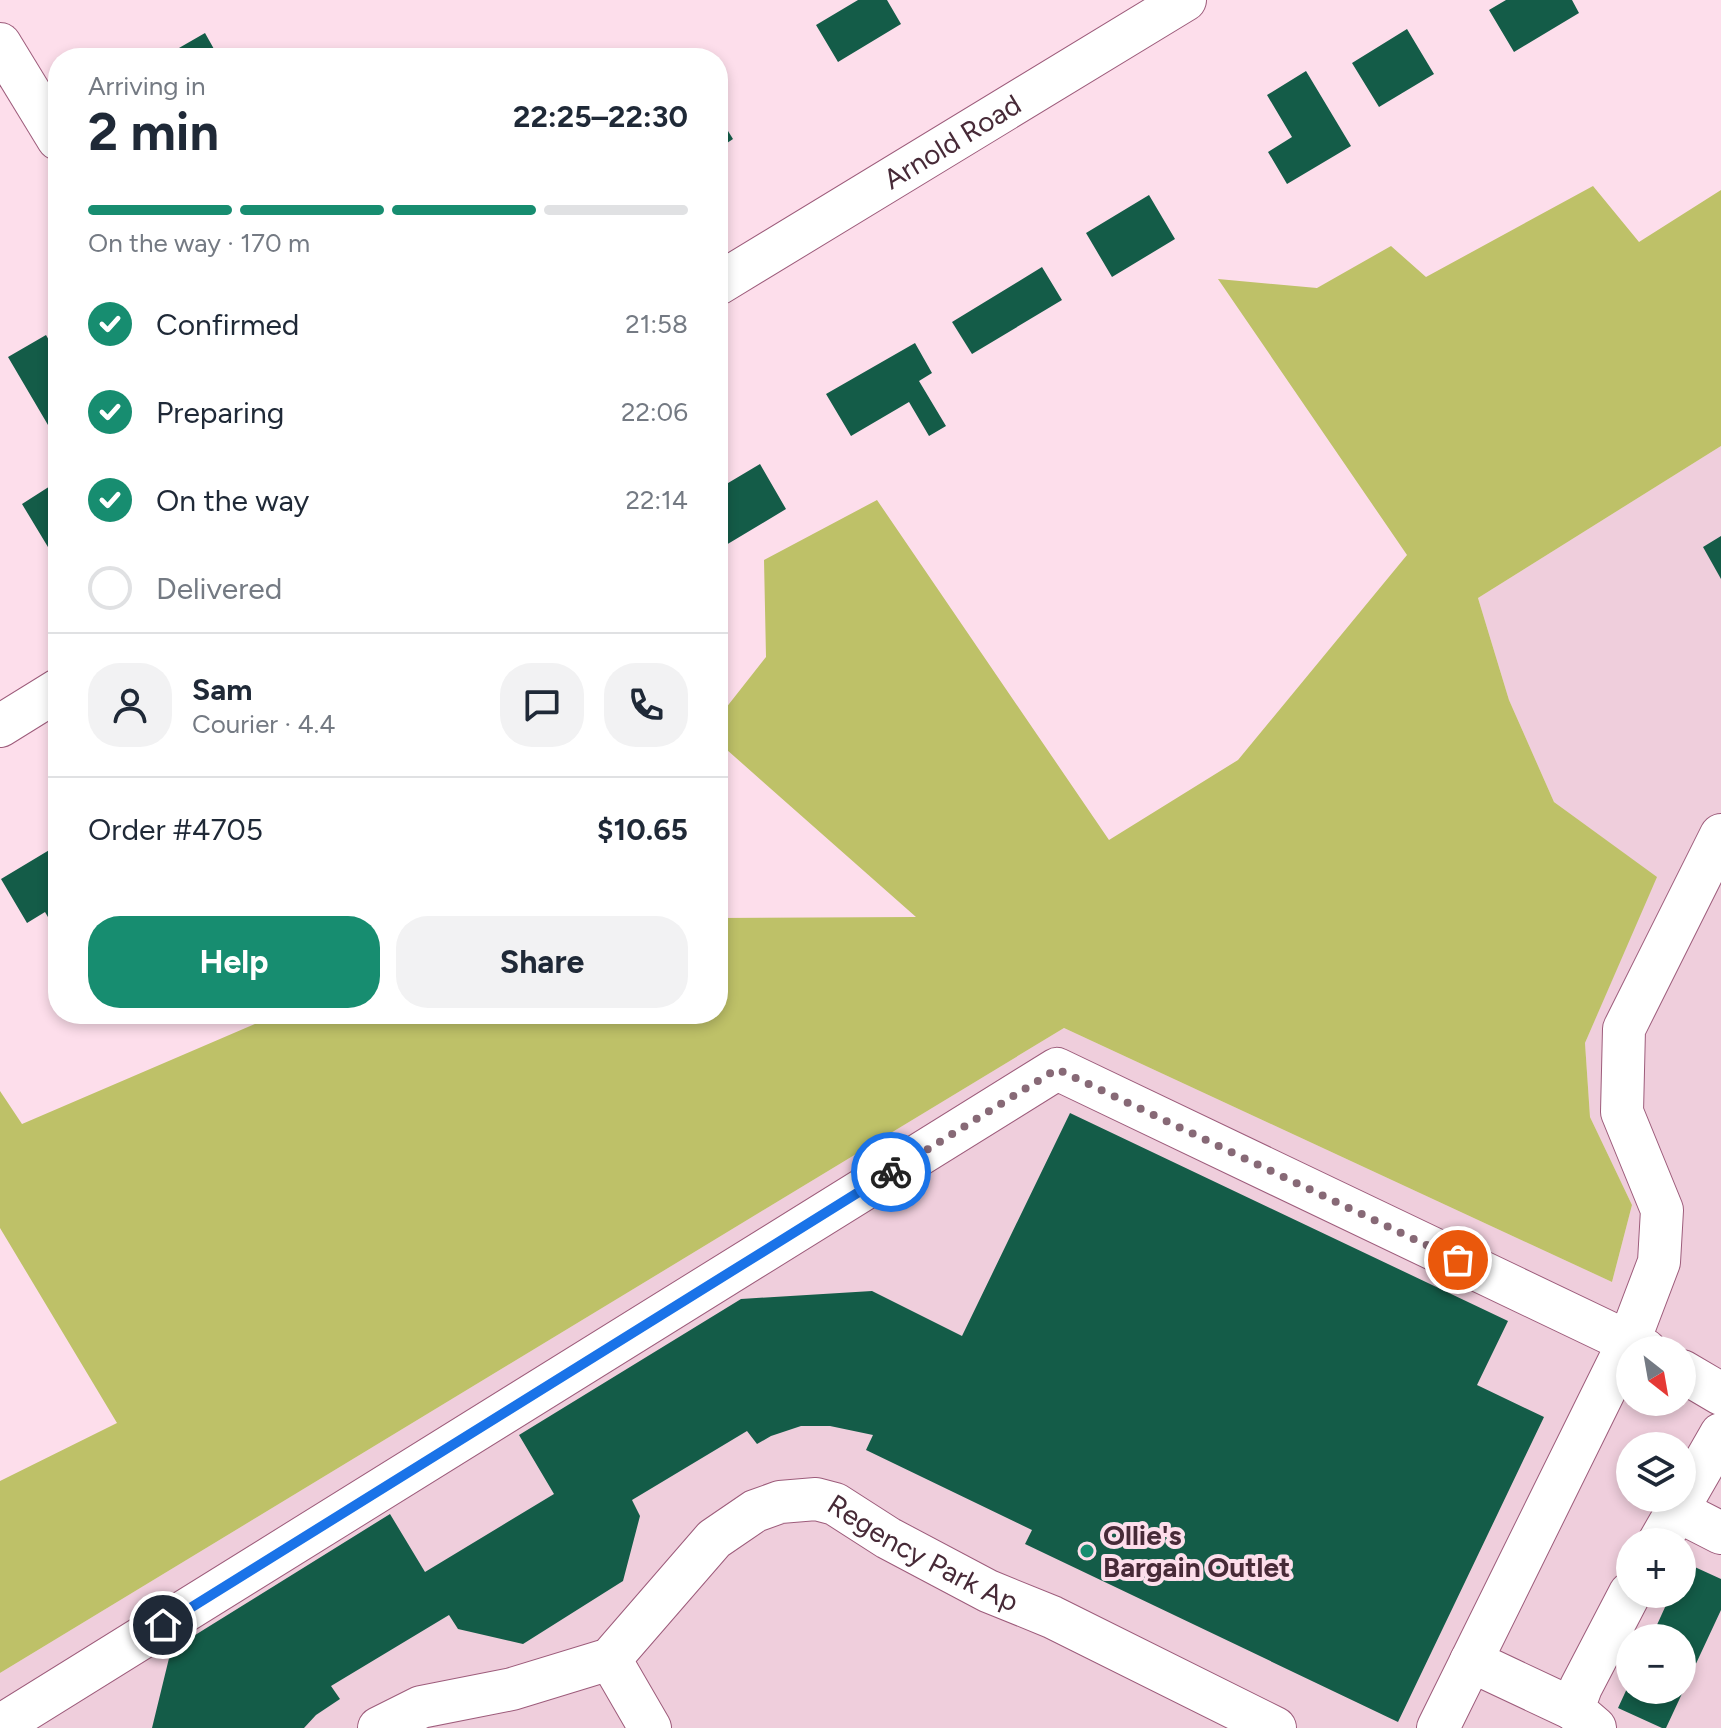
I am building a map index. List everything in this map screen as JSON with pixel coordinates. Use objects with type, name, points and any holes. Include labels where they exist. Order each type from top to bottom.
[{"type":"street","name":"Arnold Road","points":[[728,278],[1135,13],[1185,0]]},
{"type":"street","points":[[0,44],[48,123]]},
{"type":"street","points":[[0,726],[48,696]]},
{"type":"street","points":[[1640,1336],[1659,1262],[1662,1210],[1622,1112],[1624,1029],[1721,835]]},
{"type":"street","points":[[0,1726],[1057,1069],[1616,1336]]},
{"type":"street","points":[[1696,1379],[1721,1394]]},
{"type":"street","points":[[1438,1728],[1616,1386]]},
{"type":"street","points":[[1721,1434],[1668,1526],[1721,1533]]},
{"type":"street","name":"Regency Park Ap","points":[[610,1659],[714,1539],[755,1511],[780,1502],[816,1499],[835,1504],[888,1538],[988,1591],[1052,1617],[1275,1728]]},
{"type":"street","points":[[1584,1719],[1581,1687],[1622,1608]]},
{"type":"street","points":[[379,1728],[421,1707],[512,1689],[610,1659],[650,1728]]},
{"type":"street","points":[[1471,1661],[1584,1719]]},
{"type":"shaded area","points":[[1721,446],[1721,1728],[0,1728],[0,1673],[1064,1028],[1612,1282],[1632,1205],[1590,1117],[1585,1043],[1656,877],[1554,802],[1509,700],[1478,598]]},
{"type":"green space","points":[[1593,186],[1639,242],[1721,190],[1721,446],[1478,598],[1509,700],[1554,802],[1657,877],[1585,1043],[1590,1117],[1632,1205],[1612,1282],[1064,1028],[0,1673],[0,1481],[117,1423],[0,1228],[0,1091],[22,1124],[255,1024],[728,1024],[728,918],[916,917],[728,751],[728,705],[766,657],[764,560],[877,500],[1109,840],[1238,760],[1407,555],[1218,279],[1317,288],[1391,246],[1426,277]]},
{"type":"building","points":[[858,0],[887,0],[901,24],[838,62],[816,25]]},
{"type":"building","points":[[1506,0],[1572,0],[1579,13],[1514,52],[1489,10]]},
{"type":"building","points":[[1407,29],[1434,74],[1379,107],[1352,63]]},
{"type":"building","points":[[205,33],[213,48],[179,48]]},
{"type":"building","points":[[1306,71],[1351,146],[1287,184],[1268,152],[1292,137],[1267,95]]},
{"type":"building","points":[[1149,195],[1175,239],[1112,277],[1086,233]]},
{"type":"building","points":[[1042,267],[1062,300],[972,354],[952,322]]},
{"type":"building","points":[[46,335],[48,425],[8,357]]},
{"type":"building","points":[[915,343],[932,373],[919,381],[946,426],[929,436],[909,402],[851,436],[826,394]]},
{"type":"building","points":[[760,464],[786,509],[728,544],[728,483]]},
{"type":"building","points":[[48,487],[48,547],[22,504]]},
{"type":"building","points":[[1721,536],[1721,579],[1703,547]]},
{"type":"building","points":[[48,851],[48,917],[45,912],[27,923],[1,879]]},
{"type":"building","points":[[1070,1113],[1508,1321],[1477,1385],[1544,1417],[1398,1722],[1025,1544],[1032,1530],[866,1450],[873,1435],[830,1426],[801,1426],[757,1444],[747,1431],[632,1500],[640,1516],[623,1581],[523,1644],[458,1629],[449,1615],[331,1686],[340,1699],[316,1715],[304,1728],[152,1728],[171,1650],[390,1514],[425,1572],[554,1494],[519,1435],[741,1299],[872,1291],[962,1336]]},
{"type":"building","points":[[1696,1568],[1721,1579],[1721,1610],[1696,1664],[1696,1624],[1657,1624],[1665,1608],[1696,1608]]},
{"type":"building","points":[[1620,1704],[1677,1704],[1666,1728],[1618,1708]]},
{"type":"way so far","points":[[891,1172],[1057,1069],[1458,1260]]},
{"type":"place","name":"Ollie's Bargain Outlet","points":[[1087,1551]]},
{"type":"route","points":[[163,1625],[891,1172]]}]
